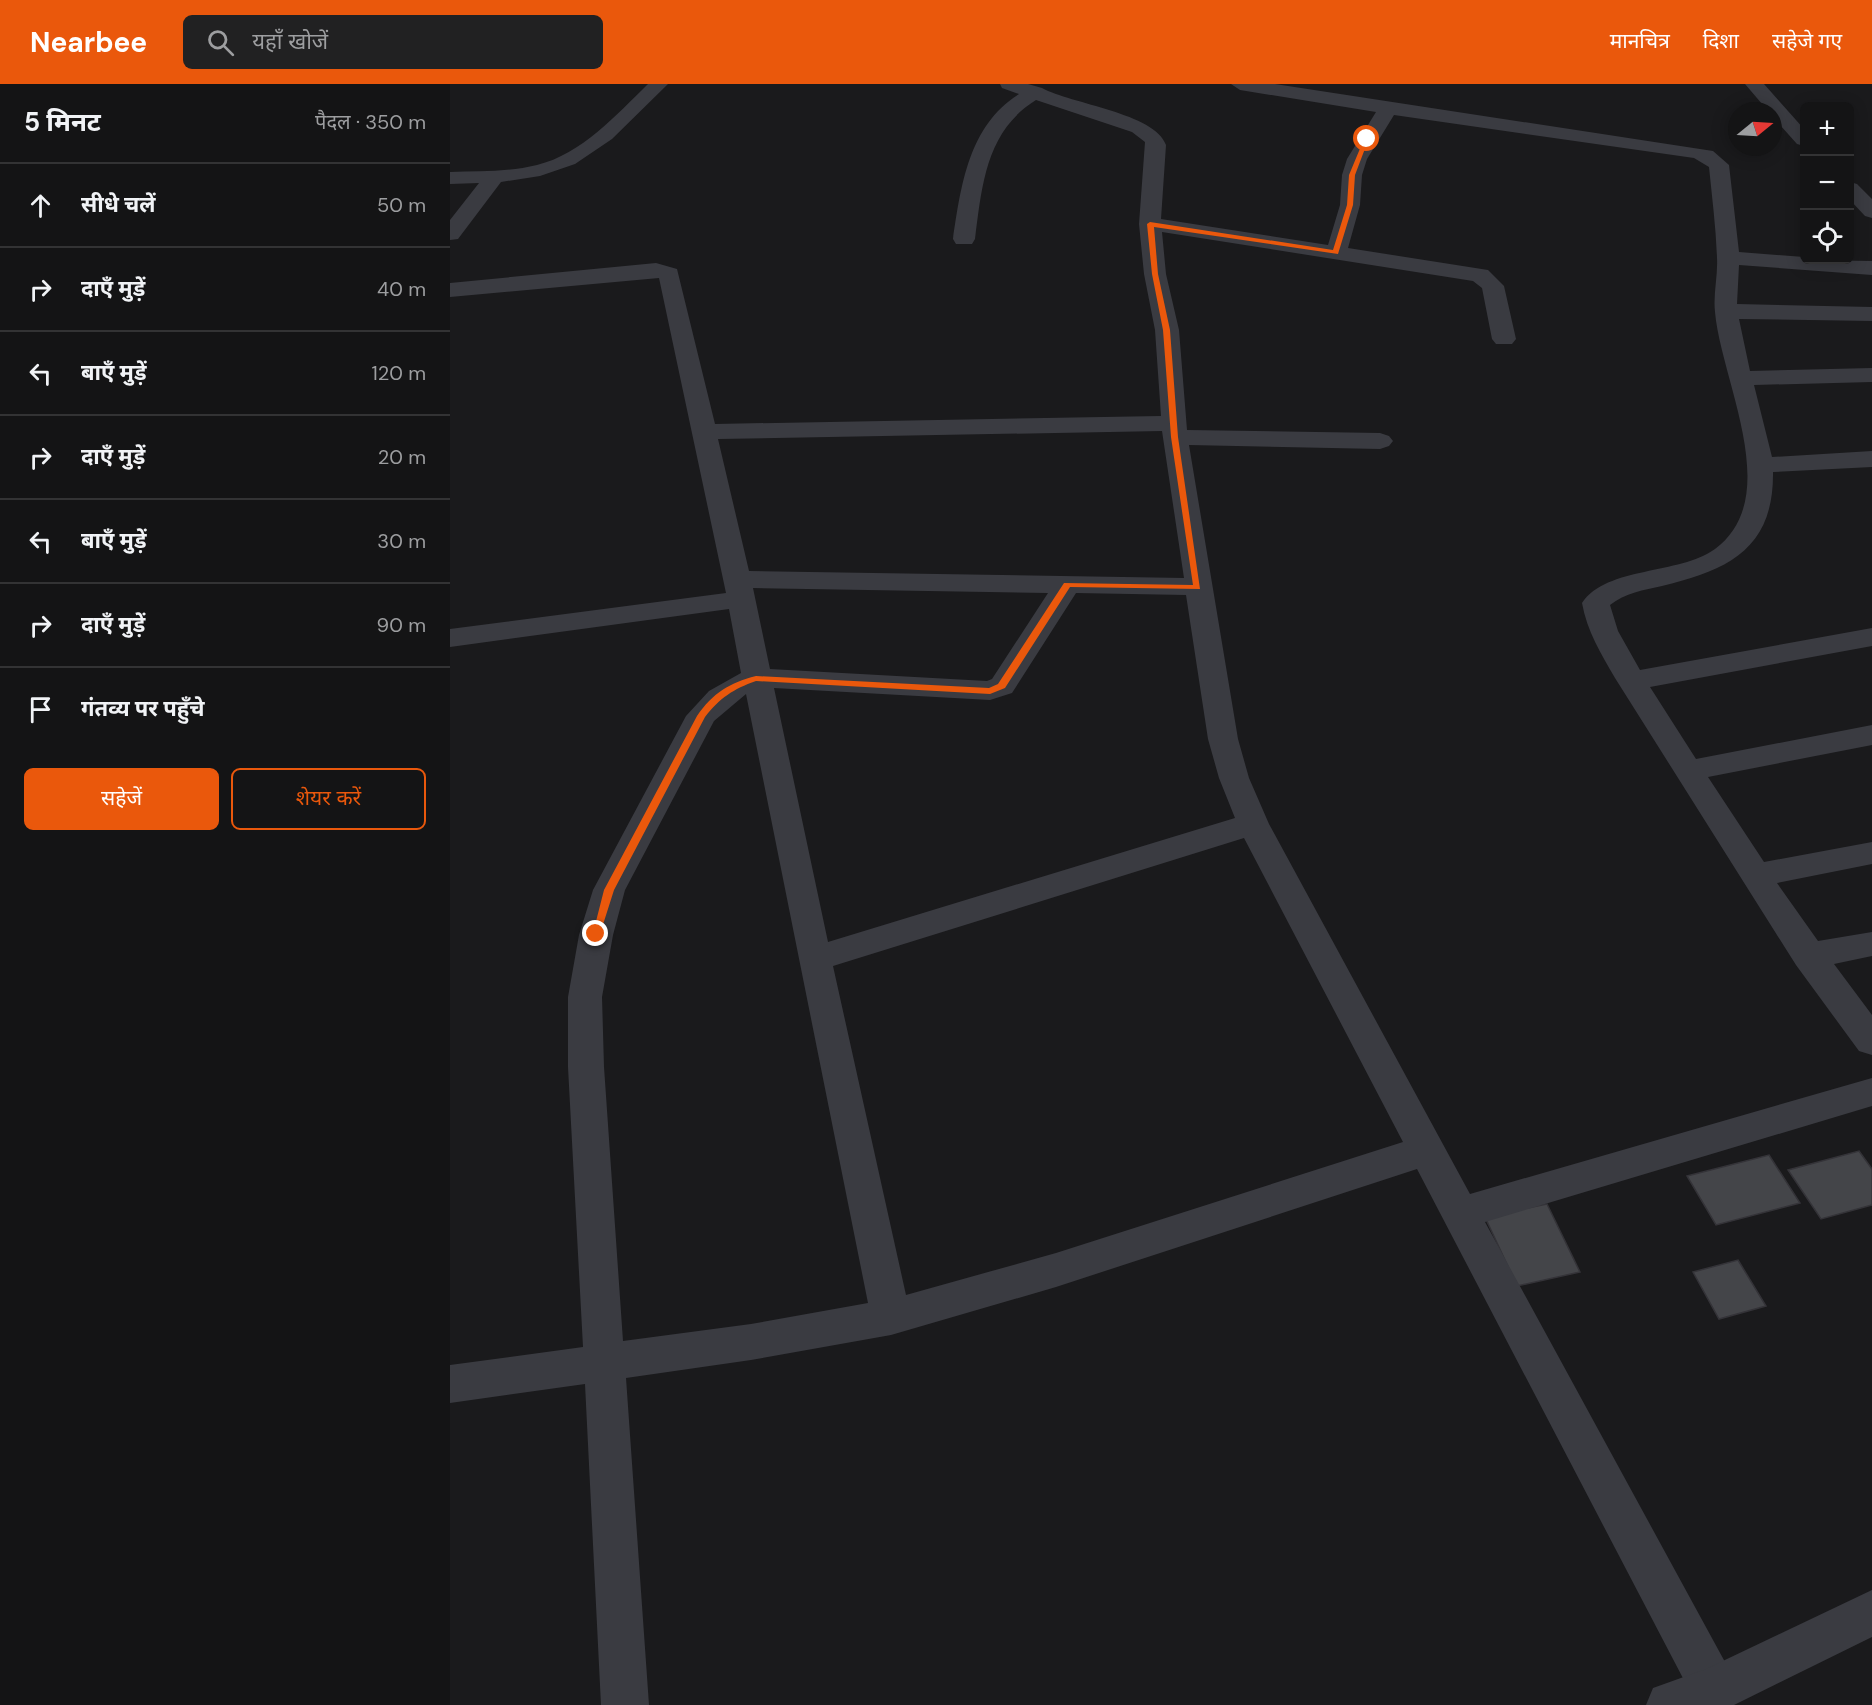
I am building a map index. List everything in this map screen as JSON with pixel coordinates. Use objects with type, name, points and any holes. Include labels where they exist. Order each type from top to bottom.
[{"type":"street","points":[[450,178],[529,171],[567,160],[600,137],[659,84]]},
{"type":"street","points":[[1240,84],[1706,155],[1719,165],[1728,258],[1726,312],[1762,465],[1759,493],[1752,520],[1737,544],[1717,559],[1680,575],[1601,596],[1596,603],[1597,611],[1612,646],[1688,771],[1808,956],[1872,1041]]},
{"type":"street","points":[[1754,84],[1800,136]]},
{"type":"street","points":[[964,239],[970,194],[990,134],[999,119],[1043,90],[1139,128],[1154,139],[1155,175],[1150,224],[1155,274],[1167,330],[1174,430],[1197,587],[1223,739],[1234,778],[1253,824],[1714,1690]]},
{"type":"street","points":[[1336,253],[1350,205],[1352,175],[1357,159],[1367,139],[1388,108]]},
{"type":"street","points":[[450,234],[496,175]]},
{"type":"street","points":[[1854,192],[1872,212]]},
{"type":"street","points":[[1150,224],[1480,275],[1493,286],[1504,339]]},
{"type":"street","points":[[1728,258],[1872,268]]},
{"type":"street","points":[[450,290],[535,280],[665,271],[671,278],[739,589],[814,959],[891,1317]]},
{"type":"street","points":[[1726,312],[1872,314]]},
{"type":"street","points":[[1741,378],[1872,375]]},
{"type":"street","points":[[704,432],[1174,430],[1380,441]]},
{"type":"street","points":[[1762,465],[1872,459]]},
{"type":"street","points":[[450,638],[739,589],[1067,585],[1197,587]]},
{"type":"street","points":[[625,1705],[585,997],[596,934],[609,890],[701,716],[717,696],[733,686],[756,678],[990,691],[1002,686],[1067,585]]},
{"type":"street","points":[[1632,681],[1872,637]]},
{"type":"street","points":[[1688,771],[1872,735]]},
{"type":"street","points":[[814,959],[1253,824]]},
{"type":"street","points":[[1756,875],[1872,853]]},
{"type":"street","points":[[1808,956],[1872,944]]},
{"type":"street","points":[[1461,1213],[1872,1092]]},
{"type":"street","points":[[450,1384],[751,1342],[891,1317],[1056,1270],[1427,1150]]},
{"type":"street","points":[[1670,1705],[1714,1690],[1872,1613]]},
{"type":"building","points":[[1859,1151],[1872,1169],[1872,1205],[1821,1219],[1788,1170]]},
{"type":"building","points":[[1769,1155],[1800,1203],[1716,1225],[1687,1176]]},
{"type":"building","points":[[1547,1204],[1580,1272],[1517,1286],[1485,1217]]},
{"type":"building","points":[[1738,1260],[1766,1306],[1719,1319],[1693,1272]]},
{"type":"route","points":[[596,934],[609,890],[701,716],[717,696],[733,686],[756,678],[975,692],[990,691],[1002,686],[1067,585],[1197,587],[1175,437],[1167,330],[1155,274],[1150,224],[1336,253],[1350,205],[1352,175],[1367,139]]}]
